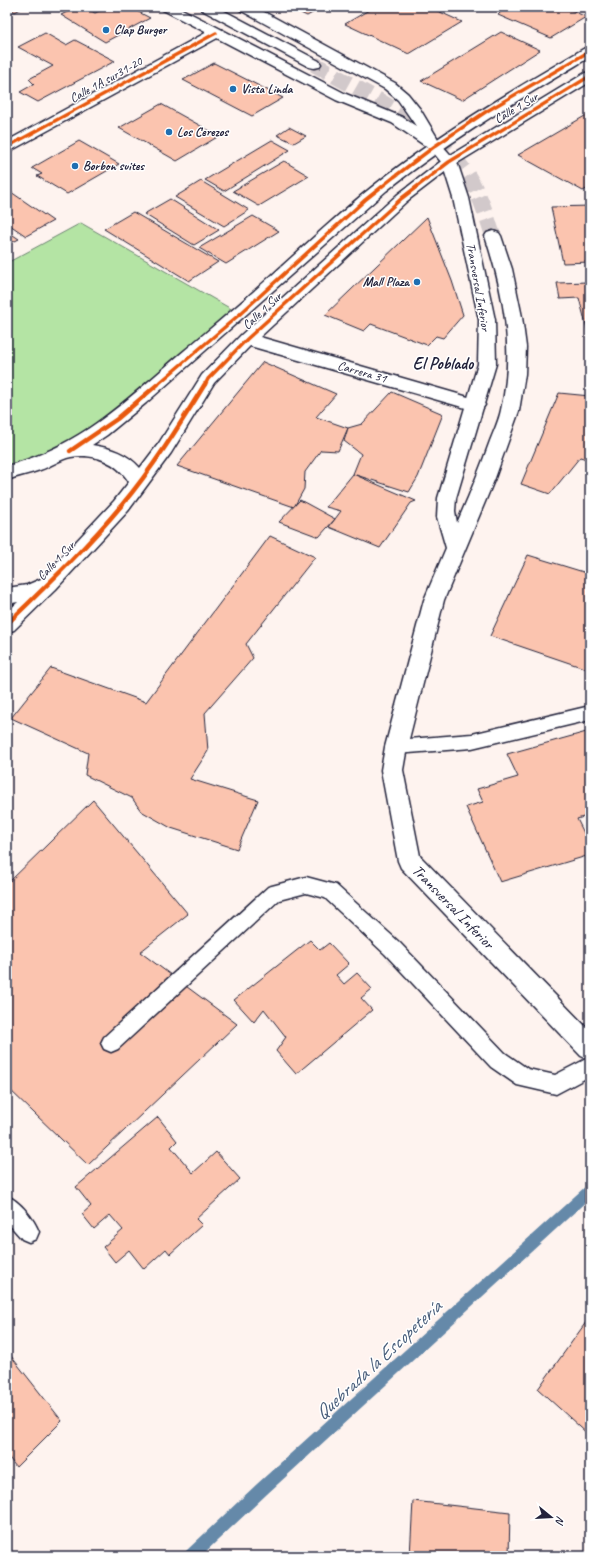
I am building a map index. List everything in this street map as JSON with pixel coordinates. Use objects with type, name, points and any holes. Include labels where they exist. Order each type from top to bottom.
[{"type":"street","name":"Transversal Inferior","points":[[168,7],[341,97],[397,120],[435,146]]},
{"type":"street","points":[[207,7],[314,64]]},
{"type":"street","name":"Transversal Inferior","points":[[245,7],[390,86],[403,97],[415,112],[435,146],[449,162],[461,198],[487,320],[487,364],[444,510],[446,522],[456,548]]},
{"type":"street","name":"Calle 1A sur31-20","points":[[7,147],[216,33]]},
{"type":"street","name":"Calle 1 Sur","points":[[7,473],[33,466],[70,451],[117,419],[240,314],[365,200],[435,146],[487,111],[590,51]]},
{"type":"street","name":"Calle 1 Sur","points":[[7,624],[50,584],[100,530],[140,483],[183,421],[208,379],[247,339],[389,208],[449,162],[590,76]]},
{"type":"street","name":"Transversal Inferior","points":[[493,236],[504,269],[514,317],[517,347],[516,374],[510,411],[486,478],[434,600],[396,747],[392,770],[409,861],[590,1048]]},
{"type":"street","name":"Carrera 31","points":[[247,339],[476,405]]},
{"type":"street","points":[[70,451],[86,450],[114,456],[126,463],[134,472],[140,483]]},
{"type":"street","points":[[7,596],[30,592],[50,584]]},
{"type":"lane","points":[[396,747],[472,741],[590,713]]},
{"type":"lane","points":[[111,1043],[274,893],[306,885],[330,891],[392,948],[498,1060],[524,1078],[556,1086],[590,1066]]},
{"type":"lane","points":[[7,1206],[29,1232]]},
{"type":"green space","points":[[81,223],[240,314],[70,451],[7,466],[7,263]]},
{"type":"building","points":[[7,7],[24,7],[15,12]]},
{"type":"building","name":"Clap Burger","points":[[77,7],[84,7],[95,13],[107,7],[129,7],[150,18],[105,42],[61,15]]},
{"type":"building","points":[[288,7],[323,7],[307,16]]},
{"type":"building","points":[[374,7],[429,7],[462,22],[409,54],[345,24]]},
{"type":"building","points":[[497,7],[565,7],[586,17],[551,38],[498,15],[503,10]]},
{"type":"building","points":[[501,32],[540,50],[462,100],[421,81]]},
{"type":"building","points":[[45,33],[66,45],[75,40],[115,61],[38,102],[20,92],[34,84],[29,79],[53,66],[18,47]]},
{"type":"building","name":"Vista Linda","points":[[214,63],[283,98],[252,116],[183,80]]},
{"type":"building","name":"Los Cerezos","points":[[161,104],[219,136],[177,161],[119,128]]},
{"type":"building","points":[[590,113],[590,187],[583,191],[518,155]]},
{"type":"building","points":[[289,127],[306,136],[294,143],[277,135]]},
{"type":"building","points":[[272,140],[290,150],[224,191],[205,180]]},
{"type":"building","name":"Borbon suites","points":[[79,141],[119,164],[67,194],[37,176],[42,174],[32,168]]},
{"type":"building","points":[[284,161],[309,176],[259,206],[233,191]]},
{"type":"building","points":[[201,181],[249,210],[224,226],[175,197]]},
{"type":"building","points":[[11,192],[53,221],[26,236],[7,223],[7,194]]},
{"type":"building","points":[[170,199],[219,230],[194,245],[144,214]]},
{"type":"building","points":[[590,206],[590,262],[563,263],[551,207]]},
{"type":"building","points":[[133,212],[218,262],[189,281],[104,229]]},
{"type":"building","points":[[253,216],[279,231],[226,264],[199,248]]},
{"type":"building","points":[[427,217],[452,281],[463,315],[443,338],[436,336],[427,345],[371,324],[364,331],[325,315]]},
{"type":"building","points":[[7,231],[19,239],[7,245]]},
{"type":"building","points":[[588,282],[590,290],[590,340],[579,298],[560,299],[557,283]]},
{"type":"building","points":[[263,362],[336,394],[316,417],[348,428],[338,451],[321,450],[305,472],[304,489],[294,507],[177,466]]},
{"type":"building","points":[[392,392],[443,414],[418,477],[409,492],[353,474],[361,454],[344,441],[348,428],[362,424]]},
{"type":"building","points":[[559,393],[590,396],[590,460],[580,457],[550,494],[521,484]]},
{"type":"building","points":[[353,474],[416,501],[411,503],[380,548],[329,527],[341,511],[326,507]]},
{"type":"building","points":[[300,500],[335,519],[319,537],[279,522]]},
{"type":"building","points":[[270,536],[315,557],[246,644],[253,658],[205,713],[208,751],[190,779],[258,800],[237,849],[171,828],[141,811],[132,798],[85,775],[88,753],[11,718],[51,668],[146,702]]},
{"type":"building","points":[[528,555],[590,574],[590,670],[490,636]]},
{"type":"building","points":[[590,731],[590,815],[577,819],[590,845],[590,855],[500,882],[466,807],[483,802],[477,789],[518,777],[507,754]]},
{"type":"building","points":[[93,800],[188,914],[140,952],[237,1024],[88,1165],[7,1087],[7,884]]},
{"type":"building","points":[[310,940],[320,950],[329,943],[349,964],[336,975],[344,984],[357,973],[372,989],[361,998],[372,1010],[296,1074],[276,1051],[286,1037],[264,1009],[254,1022],[234,1000]]},
{"type":"building","points":[[158,1117],[177,1141],[171,1147],[193,1173],[216,1152],[240,1179],[196,1219],[202,1225],[170,1254],[166,1249],[144,1269],[129,1250],[115,1262],[103,1247],[123,1230],[110,1215],[94,1229],[82,1214],[91,1206],[76,1187]]},
{"type":"building","points":[[589,1318],[590,1319],[590,1436],[538,1389]]},
{"type":"building","points":[[7,1351],[62,1421],[16,1467],[7,1455]]},
{"type":"building","points":[[413,1501],[510,1512],[509,1556],[410,1556]]},
{"type":"waterway","name":"Quebrada la Escopetería","points":[[191,1556],[262,1489],[590,1190]]},
{"type":"tunnel","points":[[314,64],[374,98],[414,123],[449,152],[463,169],[473,185],[493,236]]},
{"type":"cycle path","points":[[7,147],[216,33]]},
{"type":"cycle path","points":[[70,451],[117,419],[240,314],[365,200],[394,177],[435,146],[487,111],[590,51]]},
{"type":"cycle path","points":[[7,624],[49,584],[121,506],[165,448],[208,379],[247,339],[402,198],[449,162],[590,76]]},
{"type":"place","name":"Clap Burger","points":[[106,30]]},
{"type":"place","name":"Vista Linda","points":[[233,89]]},
{"type":"place","name":"Los Cerezos","points":[[169,132]]},
{"type":"place","name":"Borbon suites","points":[[75,166]]},
{"type":"place","name":"Mall Plaza","points":[[417,282]]},
{"type":"district","name":"El Poblado","points":[[443,363]]}]
